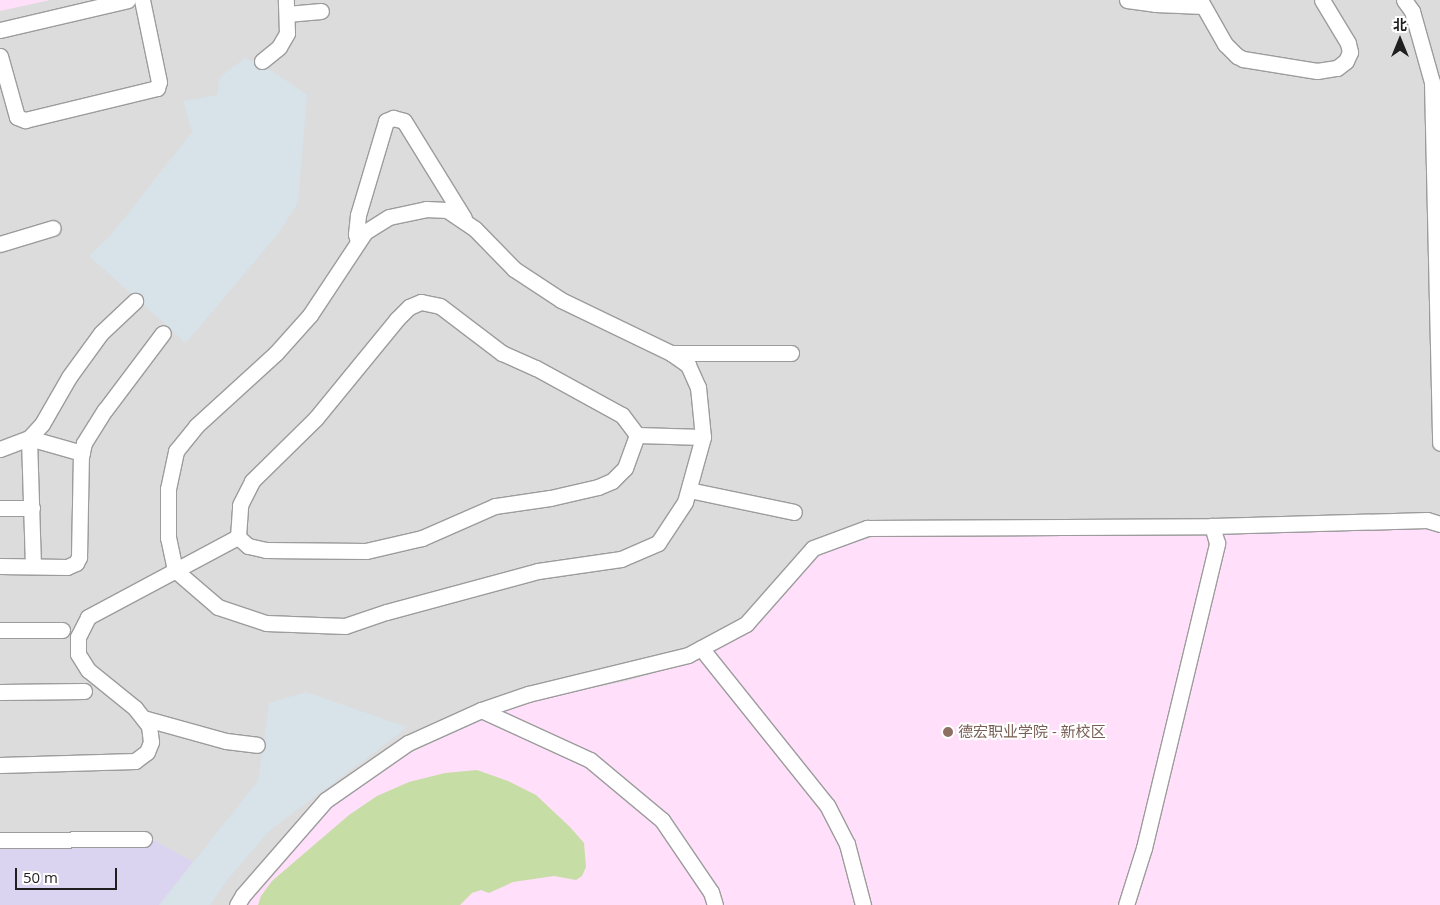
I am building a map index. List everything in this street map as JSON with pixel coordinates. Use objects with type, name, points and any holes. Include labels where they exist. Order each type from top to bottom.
[{"type":"street","points":[[0,30],[128,0]]},
{"type":"street","points":[[0,56],[17,117],[24,120],[158,88],[159,82],[142,0]]},
{"type":"street","points":[[1126,0],[1155,4],[1201,3],[1225,44],[1243,59],[1317,71],[1337,68],[1346,61],[1350,52],[1348,43],[1322,0]]},
{"type":"street","points":[[1404,0],[1412,11],[1432,82],[1440,443]]},
{"type":"street","points":[[262,61],[279,48],[287,33],[286,7],[321,11]]},
{"type":"street","points":[[358,242],[356,234],[358,215],[386,121],[393,118],[404,121],[468,224]]},
{"type":"street","points":[[426,209],[448,210],[468,224],[514,269],[561,300],[671,353],[688,365],[698,387],[703,437],[685,502],[658,542],[621,559],[538,571],[386,612],[346,626],[266,623],[218,607],[175,570],[168,538],[168,489],[176,451],[196,426],[276,353],[310,315],[358,242],[365,232],[389,217],[426,209]]},
{"type":"street","points":[[0,244],[53,228]]},
{"type":"street","points":[[0,449],[29,438],[42,424],[69,377],[101,333],[135,301]]},
{"type":"street","points":[[238,537],[240,505],[252,481],[316,418],[397,319],[410,307],[421,302],[440,306],[502,353],[536,368],[622,415],[637,434],[703,437]]},
{"type":"street","points":[[0,566],[67,567],[76,563],[78,557],[84,443],[105,410],[163,333]]},
{"type":"street","points":[[671,353],[791,353]]},
{"type":"street","points":[[238,537],[248,546],[266,550],[334,551],[366,551],[422,538],[495,506],[550,498],[598,487],[612,481],[625,468],[637,434]]},
{"type":"street","points":[[29,438],[82,453]]},
{"type":"street","points":[[29,438],[33,566]]},
{"type":"street","points":[[689,490],[794,512]]},
{"type":"street","points":[[0,508],[32,508]]},
{"type":"street","points":[[237,905],[243,895],[326,800],[408,743],[481,710],[528,694],[688,655],[746,624],[813,548],[867,528],[1212,526],[1427,520],[1440,524]]},
{"type":"street","points":[[1126,905],[1144,848],[1217,543],[1212,526]]},
{"type":"street","points":[[0,765],[135,761],[147,752],[151,742],[149,726],[135,708],[88,670],[78,654],[78,637],[88,617],[238,537]]},
{"type":"street","points":[[0,630],[62,630]]},
{"type":"street","points":[[701,648],[827,805],[847,844],[863,905]]},
{"type":"street","points":[[0,692],[84,691]]},
{"type":"street","points":[[481,710],[590,760],[662,820],[711,892],[715,905]]},
{"type":"street","points":[[143,718],[226,741],[257,745]]},
{"type":"street","points":[[0,840],[144,839]]},
{"type":"shaded area","points":[[0,0],[1440,0],[1440,905],[0,905]]},
{"type":"shaded area","points":[[0,0],[50,0],[0,11]]},
{"type":"shaded area","points":[[245,58],[274,72],[307,95],[298,203],[278,234],[186,343],[89,256],[111,235],[192,132],[183,101],[217,95],[220,77]]},
{"type":"shaded area","name":"德宏职业学院 - 新校区","points":[[1440,526],[1440,905],[232,905],[292,832],[392,761],[520,703],[626,681],[707,658],[759,617],[813,555],[880,535]]},
{"type":"shaded area","points":[[306,692],[407,727],[270,830],[229,878],[210,905],[159,905],[258,781],[269,703]]},
{"type":"shaded area","points":[[477,770],[508,781],[536,795],[570,827],[584,843],[586,867],[582,876],[576,880],[554,876],[513,882],[489,893],[481,890],[472,893],[460,905],[258,905],[261,896],[272,881],[349,815],[377,796],[409,782],[445,773]]},
{"type":"shaded area","points":[[0,839],[154,840],[193,862],[159,905],[0,905]]},
{"type":"place","name":"德宏职业学院 - 新校区","points":[[948,732]]}]
